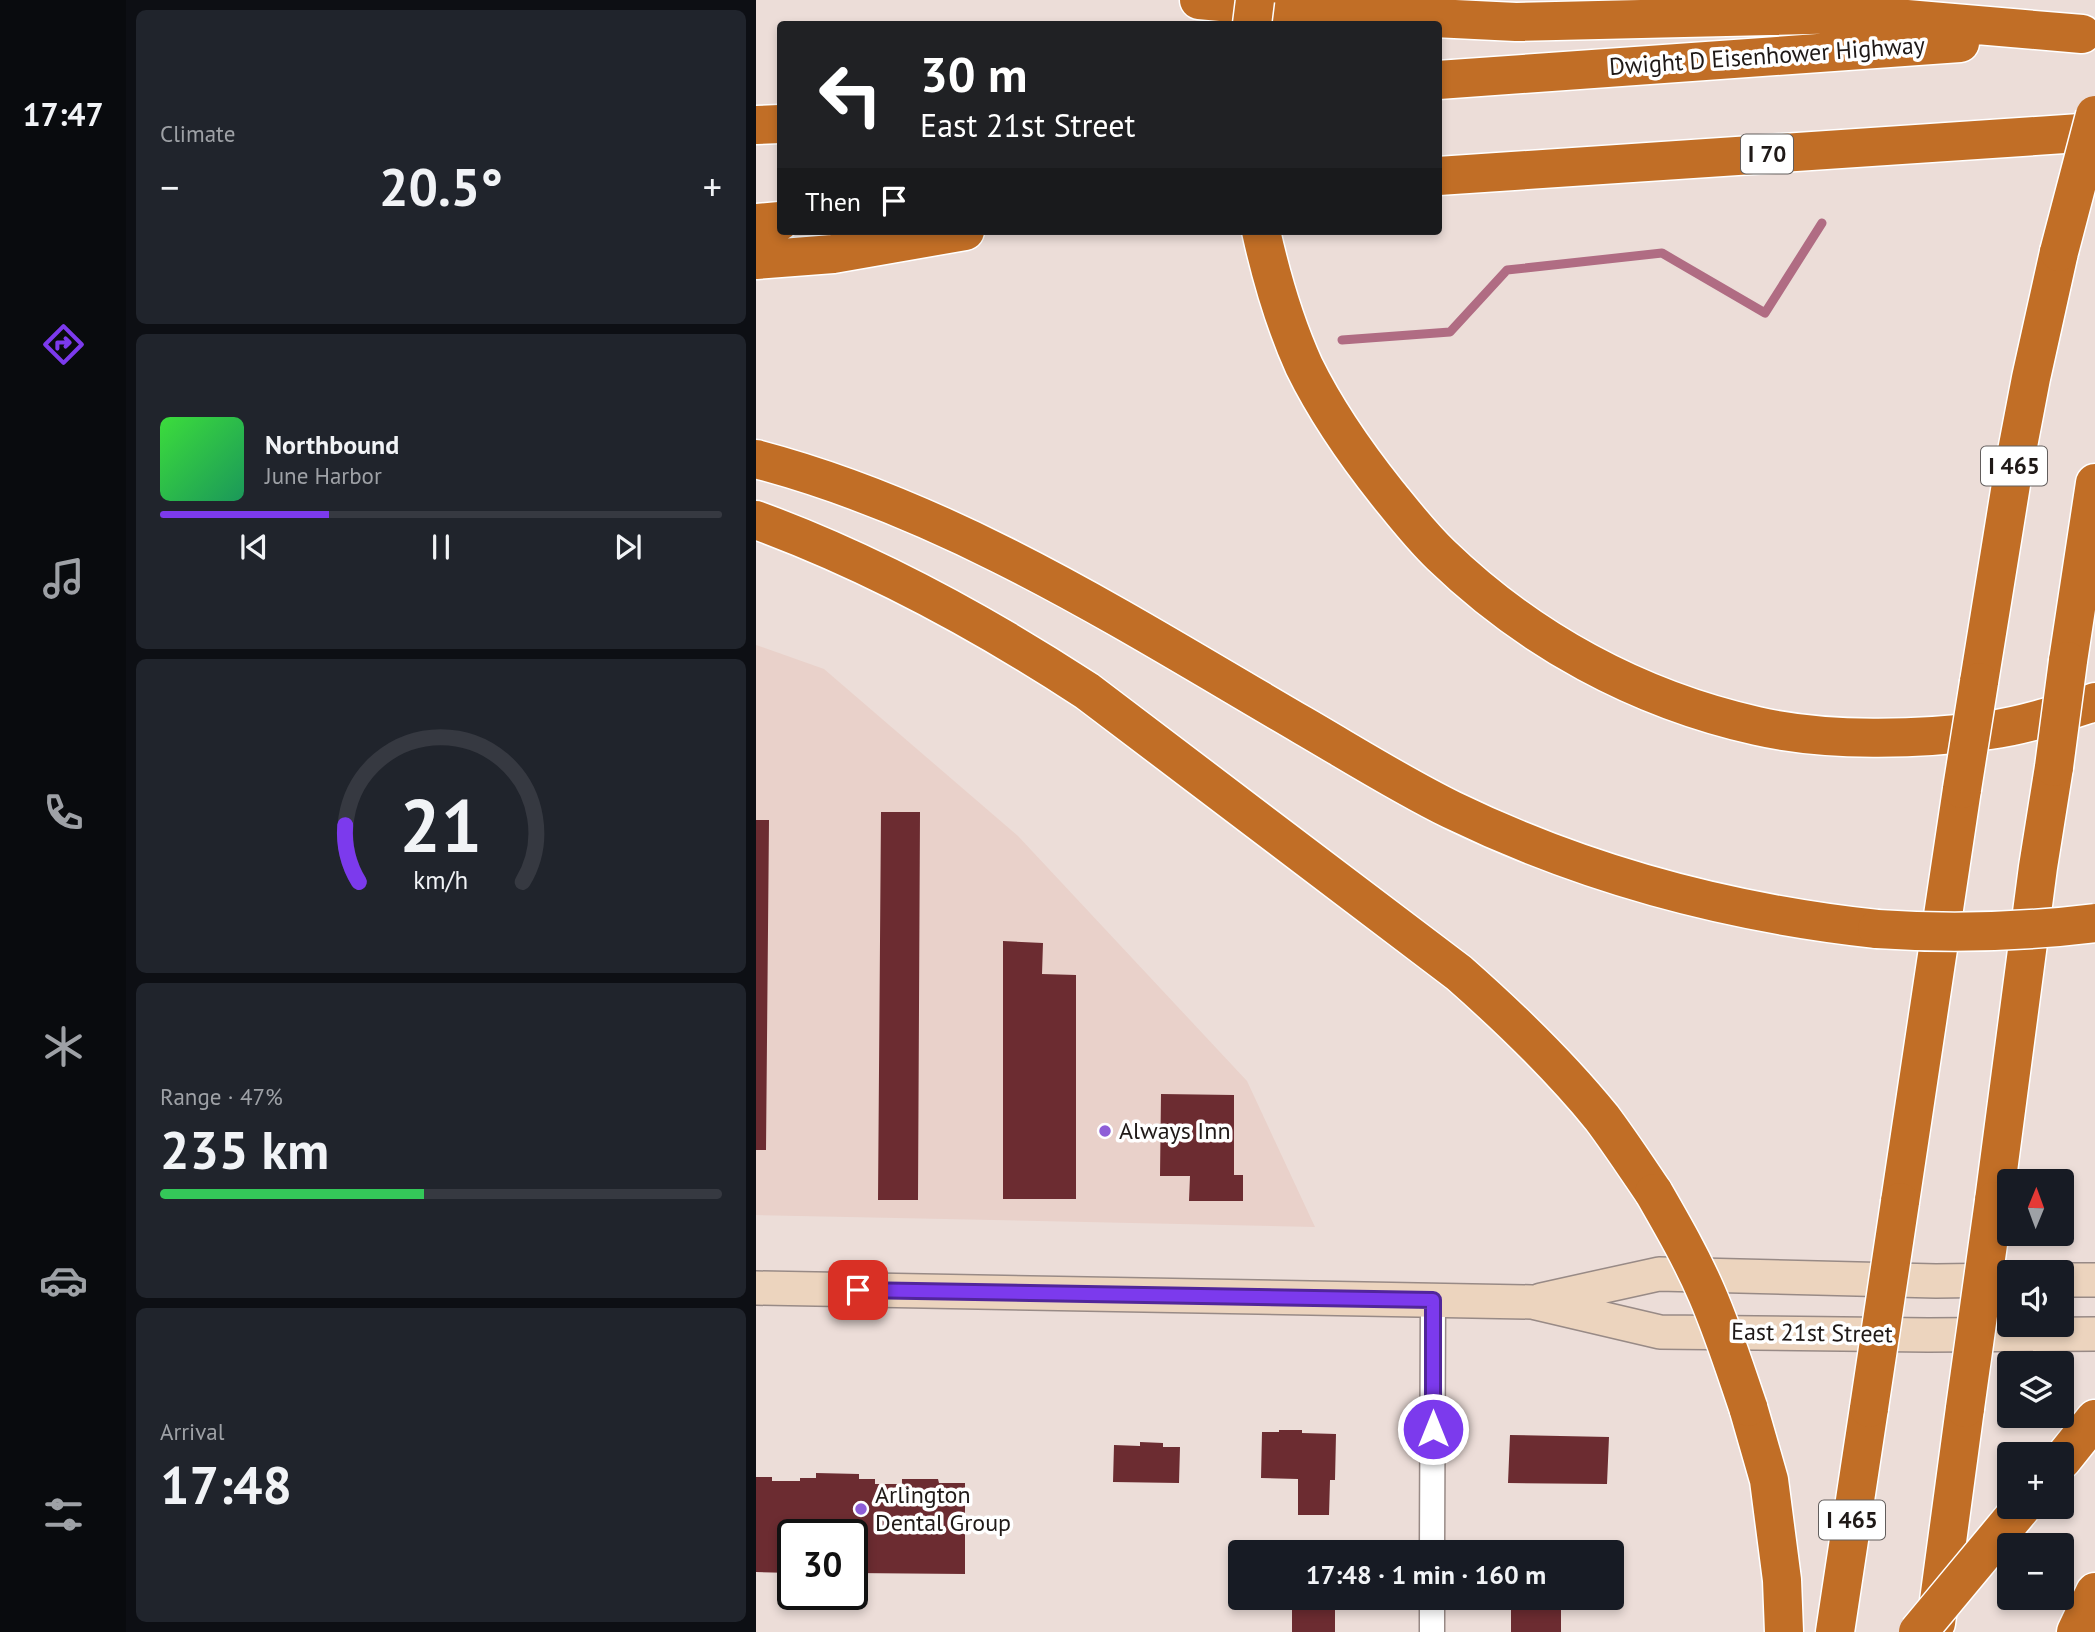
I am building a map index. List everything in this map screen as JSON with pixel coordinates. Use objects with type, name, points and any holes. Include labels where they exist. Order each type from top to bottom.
[{"type":"highway","points":[[1199,0],[1353,14],[1516,22],[1849,14],[2089,33]]},
{"type":"highway","points":[[1252,21],[1255,0]]},
{"type":"highway","name":"Dwight D Eisenhower Highway","points":[[1442,80],[2089,33]]},
{"type":"highway","name":"I 465","points":[[1835,1632],[1962,789],[2013,472],[2059,253],[2095,115]]},
{"type":"highway","points":[[756,125],[777,124]]},
{"type":"highway","name":"I 70","points":[[1442,176],[2095,132]]},
{"type":"highway","points":[[756,223],[777,221]]},
{"type":"highway","points":[[756,260],[833,254],[942,235]]},
{"type":"highway","points":[[1262,235],[1294,341],[1309,374],[1361,459],[1440,554],[1506,612],[1584,662],[1625,682],[1689,706],[1757,727],[1804,734],[1882,737],[1992,730],[2045,718],[2095,702]]},
{"type":"highway","points":[[756,459],[897,507],[1020,563],[1406,785],[1500,832],[1599,870],[1702,900],[1757,912],[1877,929],[1917,932],[1993,931],[2095,923]]},
{"type":"highway","points":[[1934,1632],[2038,867],[2095,483]]},
{"type":"highway","points":[[756,520],[852,559],[954,609],[1042,661],[1109,707],[1459,973],[1539,1047],[1602,1118],[1654,1193],[1682,1241],[1707,1294],[1748,1407],[1771,1493],[1782,1580],[1784,1632]]},
{"type":"highway","points":[[2068,661],[2095,567]]},
{"type":"highway","points":[[2074,1445],[2095,1419]]},
{"type":"highway","points":[[1918,1632],[2012,1519]]},
{"type":"highway","points":[[2076,1632],[2095,1592]]},
{"type":"main road","name":"East 21st Street","points":[[1532,1302],[1659,1274],[1997,1280]]},
{"type":"main road","points":[[2074,1280],[2095,1280]]},
{"type":"main road","name":"East 21st Street","points":[[756,1288],[1532,1302],[1660,1332],[2095,1334]]},
{"type":"street","points":[[1432,1540],[1433,1300]]},
{"type":"street","points":[[1432,1610],[1432,1632]]},
{"type":"shaded area","points":[[756,645],[824,669],[1018,836],[1247,1081],[1315,1227],[756,1215]]},
{"type":"building","points":[[881,812],[920,812],[918,1200],[878,1200]]},
{"type":"building","points":[[756,820],[769,820],[766,1150],[756,1150]]},
{"type":"building","points":[[1003,941],[1043,943],[1042,974],[1076,975],[1076,1199],[1003,1199]]},
{"type":"building","points":[[1161,1094],[1234,1095],[1234,1175],[1243,1175],[1243,1201],[1189,1201],[1190,1176],[1160,1176]]},
{"type":"building","points":[[1279,1430],[1336,1434],[1335,1480],[1330,1480],[1329,1515],[1298,1515],[1298,1479],[1261,1478],[1262,1432]]},
{"type":"building","points":[[1510,1435],[1609,1437],[1607,1484],[1508,1483]]},
{"type":"building","points":[[1140,1442],[1163,1443],[1163,1447],[1180,1447],[1179,1483],[1113,1482],[1114,1445],[1140,1446]]},
{"type":"building","name":"Arlington Dental Group","points":[[816,1473],[859,1474],[859,1479],[875,1479],[875,1484],[902,1484],[902,1479],[938,1479],[939,1483],[965,1483],[965,1574],[868,1573],[868,1519],[777,1519],[777,1573],[756,1572],[756,1477],[772,1477],[772,1481],[816,1478]]},
{"type":"building","points":[[1292,1610],[1335,1610],[1335,1632],[1292,1632]]},
{"type":"building","points":[[1511,1610],[1561,1610],[1561,1632],[1511,1632]]},
{"type":"waterway","points":[[1342,340],[1450,332],[1507,270],[1662,253],[1765,313],[1822,223]]},
{"type":"place","name":"Always Inn","points":[[1105,1131]]},
{"type":"place","name":"Arlington Dental Group","points":[[861,1509]]},
{"type":"route","points":[[858,1290],[1433,1300],[1433,1429]]}]
